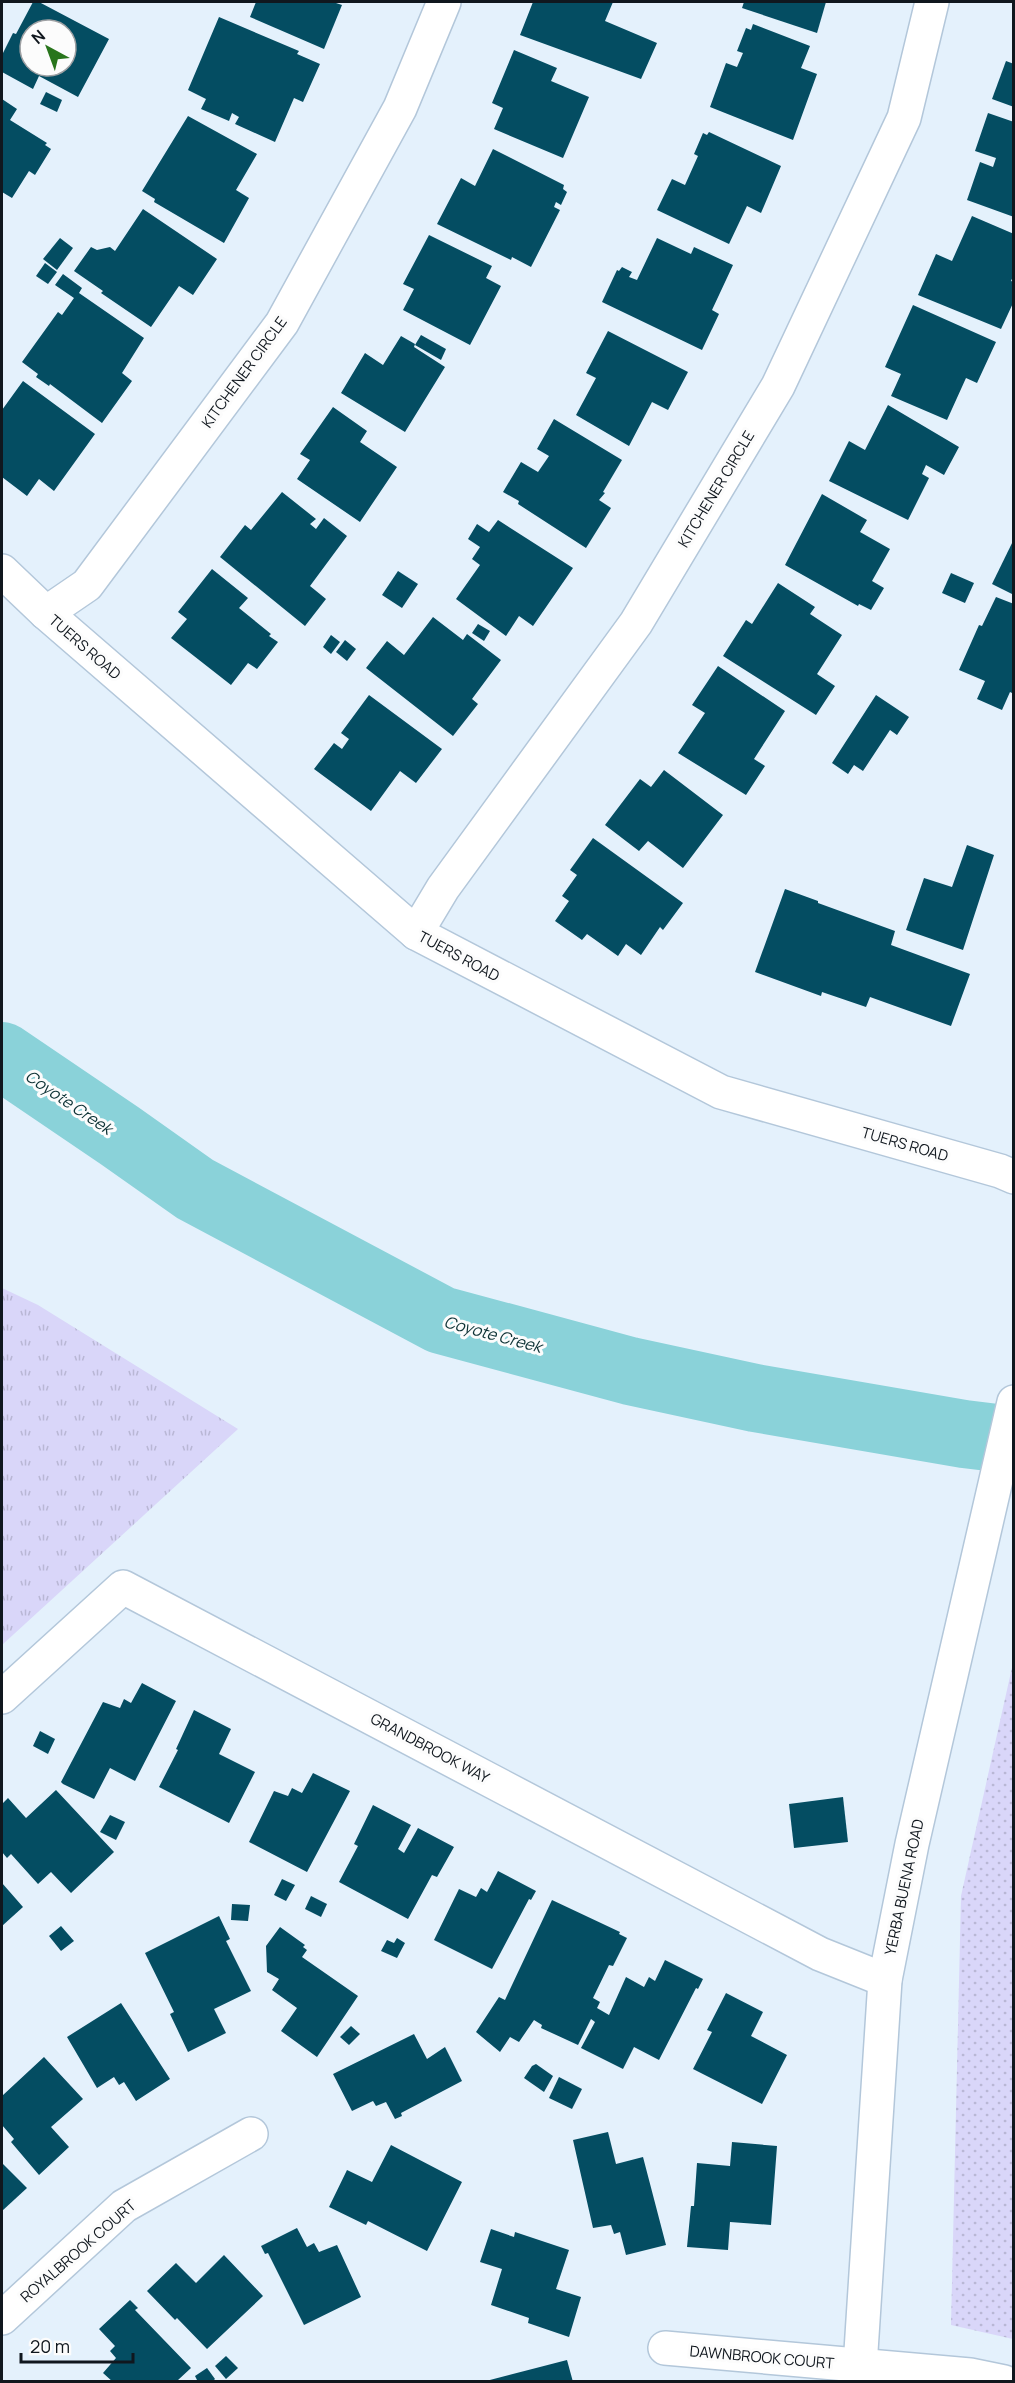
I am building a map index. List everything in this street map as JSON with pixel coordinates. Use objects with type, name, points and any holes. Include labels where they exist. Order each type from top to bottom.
[{"type":"street","name":"KITCHENER CIRCLE","points":[[46,613],[87,585],[282,323],[400,108],[444,2]]},
{"type":"street","name":"KITCHENER CIRCLE","points":[[416,933],[443,888],[636,623],[778,386],[904,118],[932,2]]},
{"type":"street","name":"TUERS ROAD","points":[[2,571],[46,613],[416,933],[721,1092],[1000,1171],[1014,1177]]},
{"type":"street","name":"YERBA BUENA ROAD","points":[[859,2374],[885,1980],[912,1844],[1014,1402]]},
{"type":"street","name":"GRANDBROOK WAY","points":[[2,1697],[123,1587],[820,1954],[885,1980]]},
{"type":"street","name":"ROYALBROOK COURT","points":[[2,2318],[124,2206],[251,2134]]},
{"type":"street","name":"DAWNBROOK COURT","points":[[665,2348],[859,2374],[970,2375],[1004,2382]]},
{"type":"green space","points":[[2,1288],[38,1305],[238,1429],[2,1645]]},
{"type":"green space","points":[[1013,1663],[1014,2339],[951,2325],[961,1896]]},
{"type":"building","points":[[33,2],[39,2],[69,18],[24,18]]},
{"type":"building","points":[[256,2],[333,2],[342,5],[324,49],[250,17]]},
{"type":"building","points":[[533,2],[613,2],[605,21],[657,43],[641,79],[520,35]]},
{"type":"building","points":[[744,2],[826,2],[817,33],[742,8]]},
{"type":"building","points":[[219,17],[299,51],[297,54],[320,64],[303,102],[294,98],[275,142],[235,124],[239,117],[232,113],[229,121],[201,109],[206,99],[188,90]]},
{"type":"building","points":[[78,23],[109,39],[78,97],[43,78],[78,78]]},
{"type":"building","points":[[753,24],[810,46],[801,68],[817,74],[793,140],[710,107],[726,63],[737,67],[743,53],[737,51],[746,28],[751,30]]},
{"type":"building","points":[[18,30],[18,78],[38,78],[33,89],[2,72],[2,55],[13,33],[16,34]]},
{"type":"building","points":[[514,50],[557,68],[551,81],[589,97],[563,158],[494,129],[503,108],[492,103]]},
{"type":"building","points":[[1006,61],[1014,64],[1014,107],[992,99]]},
{"type":"building","points":[[46,92],[62,100],[57,112],[40,104]]},
{"type":"building","points":[[2,99],[17,109],[10,120],[47,143],[45,145],[51,149],[35,175],[29,171],[12,198],[2,192]]},
{"type":"building","points":[[988,113],[1014,122],[1014,217],[967,200],[980,162],[993,167],[996,158],[975,151]]},
{"type":"building","points":[[188,116],[257,154],[236,190],[249,198],[224,243],[154,202],[155,199],[142,191]]},
{"type":"building","points":[[709,132],[781,166],[761,213],[747,206],[729,244],[657,210],[672,179],[685,185],[698,156],[694,154],[703,133],[707,135]]},
{"type":"building","points":[[493,149],[564,185],[563,189],[567,192],[561,205],[556,202],[554,207],[560,210],[531,267],[512,257],[511,260],[437,224],[461,178],[475,186]]},
{"type":"building","points":[[143,209],[217,259],[193,295],[179,286],[151,327],[101,293],[103,291],[74,271],[91,247],[97,250],[110,247],[115,251]]},
{"type":"building","points":[[972,216],[1014,234],[1014,274],[1011,281],[1014,282],[1014,301],[1001,329],[918,295],[936,254],[952,261]]},
{"type":"building","points":[[429,235],[492,266],[486,278],[501,286],[470,345],[403,310],[414,289],[403,284]]},
{"type":"building","points":[[60,238],[73,248],[57,270],[43,259]]},
{"type":"building","points":[[657,238],[691,254],[694,247],[733,265],[712,310],[719,314],[702,350],[602,302],[617,270],[619,271],[622,267],[632,272],[629,277],[637,280]]},
{"type":"building","points":[[45,263],[57,272],[48,284],[36,276]]},
{"type":"building","points":[[63,274],[82,288],[79,293],[144,338],[122,373],[132,381],[102,423],[50,384],[49,386],[36,377],[38,374],[22,362],[58,312],[62,315],[74,298],[55,285]]},
{"type":"building","points":[[913,305],[996,342],[977,383],[966,378],[947,420],[891,396],[901,374],[885,367]]},
{"type":"building","points":[[608,331],[688,372],[668,410],[652,402],[629,446],[576,415],[596,378],[586,373]]},
{"type":"building","points":[[421,335],[446,349],[441,360],[415,345]]},
{"type":"building","points":[[401,336],[445,367],[405,432],[341,393],[365,353],[383,365]]},
{"type":"building","points":[[23,381],[95,434],[54,491],[39,479],[27,496],[2,477],[2,410]]},
{"type":"building","points":[[888,405],[959,447],[944,475],[926,465],[922,474],[929,478],[908,520],[829,481],[849,441],[865,450]]},
{"type":"building","points":[[333,407],[367,431],[360,442],[397,467],[360,522],[297,479],[310,460],[300,454]]},
{"type":"building","points":[[554,419],[622,460],[599,500],[611,508],[586,548],[503,492],[521,462],[538,472],[549,456],[537,449]]},
{"type":"building","points":[[282,492],[316,519],[310,524],[316,529],[324,518],[347,536],[310,586],[326,599],[305,626],[220,557],[245,525],[251,530]]},
{"type":"building","points":[[822,494],[867,520],[860,532],[890,549],[872,581],[884,588],[871,610],[859,604],[858,606],[785,565]]},
{"type":"building","points":[[498,520],[573,568],[533,626],[519,616],[506,636],[456,599],[480,565],[472,559],[480,547],[468,539],[477,524],[489,532]]},
{"type":"building","points":[[1014,539],[1014,595],[992,584]]},
{"type":"building","points":[[212,569],[248,598],[239,608],[278,642],[257,669],[248,663],[231,685],[171,638],[187,619],[178,612]]},
{"type":"building","points":[[398,571],[418,584],[402,608],[382,595]]},
{"type":"building","points":[[951,573],[974,583],[965,603],[942,593]]},
{"type":"building","points":[[778,583],[815,607],[810,614],[842,635],[817,674],[835,686],[816,715],[723,656],[746,620],[752,624]]},
{"type":"building","points":[[996,597],[1014,604],[1014,694],[1010,692],[1002,710],[977,699],[985,681],[959,670],[979,625],[982,626]]},
{"type":"building","points":[[433,617],[463,640],[467,634],[501,660],[472,699],[478,704],[453,736],[366,668],[387,641],[404,655]]},
{"type":"building","points":[[478,624],[490,631],[484,641],[472,633]]},
{"type":"building","points":[[331,635],[340,642],[331,654],[323,647]]},
{"type":"building","points":[[345,640],[356,649],[347,661],[336,652]]},
{"type":"building","points":[[718,666],[785,711],[754,759],[765,766],[746,795],[678,753],[705,713],[692,705]]},
{"type":"building","points":[[369,695],[442,749],[416,783],[400,771],[371,811],[314,769],[334,743],[342,749],[349,739],[341,733]]},
{"type":"building","points":[[876,695],[909,717],[897,735],[890,730],[863,771],[854,765],[848,774],[832,763]]},
{"type":"building","points":[[664,770],[723,815],[683,868],[648,841],[639,851],[605,825],[640,779],[651,787]]},
{"type":"building","points":[[593,838],[683,903],[663,930],[660,927],[641,955],[626,944],[618,956],[587,934],[582,940],[555,921],[569,901],[562,896],[577,875],[570,870]]},
{"type":"building","points":[[967,845],[994,855],[963,950],[906,930],[924,878],[952,887]]},
{"type":"building","points":[[785,889],[895,931],[891,945],[970,974],[951,1026],[870,997],[866,1007],[822,992],[821,996],[755,972]]},
{"type":"building","points":[[142,1683],[176,1701],[135,1781],[110,1768],[94,1799],[63,1784],[61,1782],[103,1702],[120,1708],[124,1699],[131,1703]]},
{"type":"building","points":[[194,1710],[231,1729],[219,1754],[255,1772],[229,1823],[159,1787],[178,1750],[176,1749]]},
{"type":"building","points":[[40,1731],[55,1739],[48,1754],[33,1746]]},
{"type":"building","points":[[313,1773],[350,1791],[307,1872],[249,1842],[274,1791],[288,1796],[292,1788],[302,1793]]},
{"type":"building","points":[[56,1790],[114,1852],[71,1893],[51,1872],[38,1884],[11,1854],[7,1858],[2,1852],[2,1804],[8,1798],[26,1818]]},
{"type":"building","points":[[843,1797],[848,1842],[794,1848],[789,1804]]},
{"type":"building","points":[[373,1805],[411,1825],[398,1849],[404,1853],[418,1828],[454,1847],[437,1877],[432,1875],[408,1919],[339,1882],[358,1846],[354,1844]]},
{"type":"building","points":[[110,1815],[125,1822],[116,1840],[100,1832]]},
{"type":"building","points":[[498,1871],[536,1891],[531,1900],[529,1899],[492,1969],[434,1940],[459,1889],[476,1897],[481,1888],[487,1892]]},
{"type":"building","points":[[282,1879],[295,1885],[286,1901],[274,1895]]},
{"type":"building","points":[[2,1883],[23,1907],[2,1926]]},
{"type":"building","points":[[311,1896],[327,1904],[321,1917],[305,1909]]},
{"type":"building","points":[[552,1900],[620,1932],[619,1934],[627,1938],[613,1966],[609,1965],[593,1998],[600,2002],[597,2008],[609,2015],[626,1977],[644,1987],[649,1977],[655,1981],[665,1960],[703,1979],[698,1989],[696,1988],[659,2060],[634,2047],[623,2069],[581,2048],[595,2022],[591,2019],[578,2045],[541,2028],[542,2025],[534,2020],[519,2042],[510,2037],[500,2052],[476,2032],[499,1997],[505,2000]]},
{"type":"building","points":[[232,1904],[250,1905],[248,1921],[231,1920]]},
{"type":"building","points":[[219,1916],[230,1939],[226,1941],[251,1991],[214,2009],[226,2033],[188,2052],[170,2014],[174,2012],[145,1953]]},
{"type":"building","points":[[61,1926],[74,1941],[61,1951],[49,1936]]},
{"type":"building","points":[[280,1927],[305,1945],[303,1947],[307,1950],[302,1957],[358,1996],[317,2057],[281,2031],[297,2008],[272,1990],[279,1979],[267,1972],[266,1946]]},
{"type":"building","points":[[397,1938],[405,1943],[397,1958],[381,1951],[387,1940],[394,1943]]},
{"type":"building","points":[[726,1993],[763,2012],[751,2036],[787,2055],[762,2104],[693,2069],[712,2032],[707,2030]]},
{"type":"building","points":[[121,2003],[170,2079],[136,2101],[124,2082],[119,2085],[114,2077],[97,2088],[67,2037]]},
{"type":"building","points":[[351,2026],[360,2034],[349,2045],[340,2037]]},
{"type":"building","points":[[414,2034],[427,2059],[445,2047],[462,2081],[401,2113],[402,2116],[395,2119],[386,2102],[376,2106],[373,2101],[352,2111],[333,2074]]},
{"type":"building","points":[[44,2057],[83,2099],[51,2127],[69,2147],[39,2175],[11,2142],[14,2139],[2,2125],[2,2096]]},
{"type":"building","points":[[536,2064],[553,2076],[544,2092],[524,2078]]},
{"type":"building","points":[[559,2077],[582,2089],[572,2109],[549,2098]]},
{"type":"building","points":[[608,2132],[616,2164],[643,2157],[666,2245],[626,2255],[620,2232],[614,2234],[611,2225],[593,2228],[573,2140]]},
{"type":"building","points":[[732,2142],[777,2146],[771,2225],[730,2222],[728,2250],[687,2247],[691,2206],[694,2206],[697,2163],[730,2166]]},
{"type":"building","points":[[391,2145],[462,2182],[427,2251],[368,2221],[366,2225],[329,2207],[347,2170],[372,2182]]},
{"type":"building","points":[[2,2163],[27,2188],[2,2211]]},
{"type":"building","points":[[297,2228],[307,2247],[314,2243],[319,2252],[337,2245],[361,2297],[304,2325],[268,2253],[265,2254],[261,2246]]},
{"type":"building","points":[[491,2229],[514,2237],[515,2232],[569,2250],[556,2289],[581,2297],[569,2337],[528,2323],[529,2318],[491,2305],[502,2269],[480,2262]]},
{"type":"building","points":[[224,2255],[263,2296],[207,2349],[147,2291],[176,2263],[196,2283]]},
{"type":"building","points":[[130,2300],[138,2308],[135,2310],[191,2368],[178,2380],[180,2382],[113,2382],[103,2373],[116,2358],[110,2351],[115,2346],[99,2329]]},
{"type":"building","points":[[226,2356],[238,2368],[226,2379],[215,2366]]},
{"type":"building","points":[[567,2360],[573,2382],[486,2382],[486,2381]]},
{"type":"building","points":[[207,2368],[215,2379],[212,2382],[198,2382],[195,2376]]},
{"type":"waterway","name":"Coyote Creek","points":[[2,1056],[195,1189],[441,1320],[630,1371],[755,1398],[964,1434],[1014,1440]]}]
